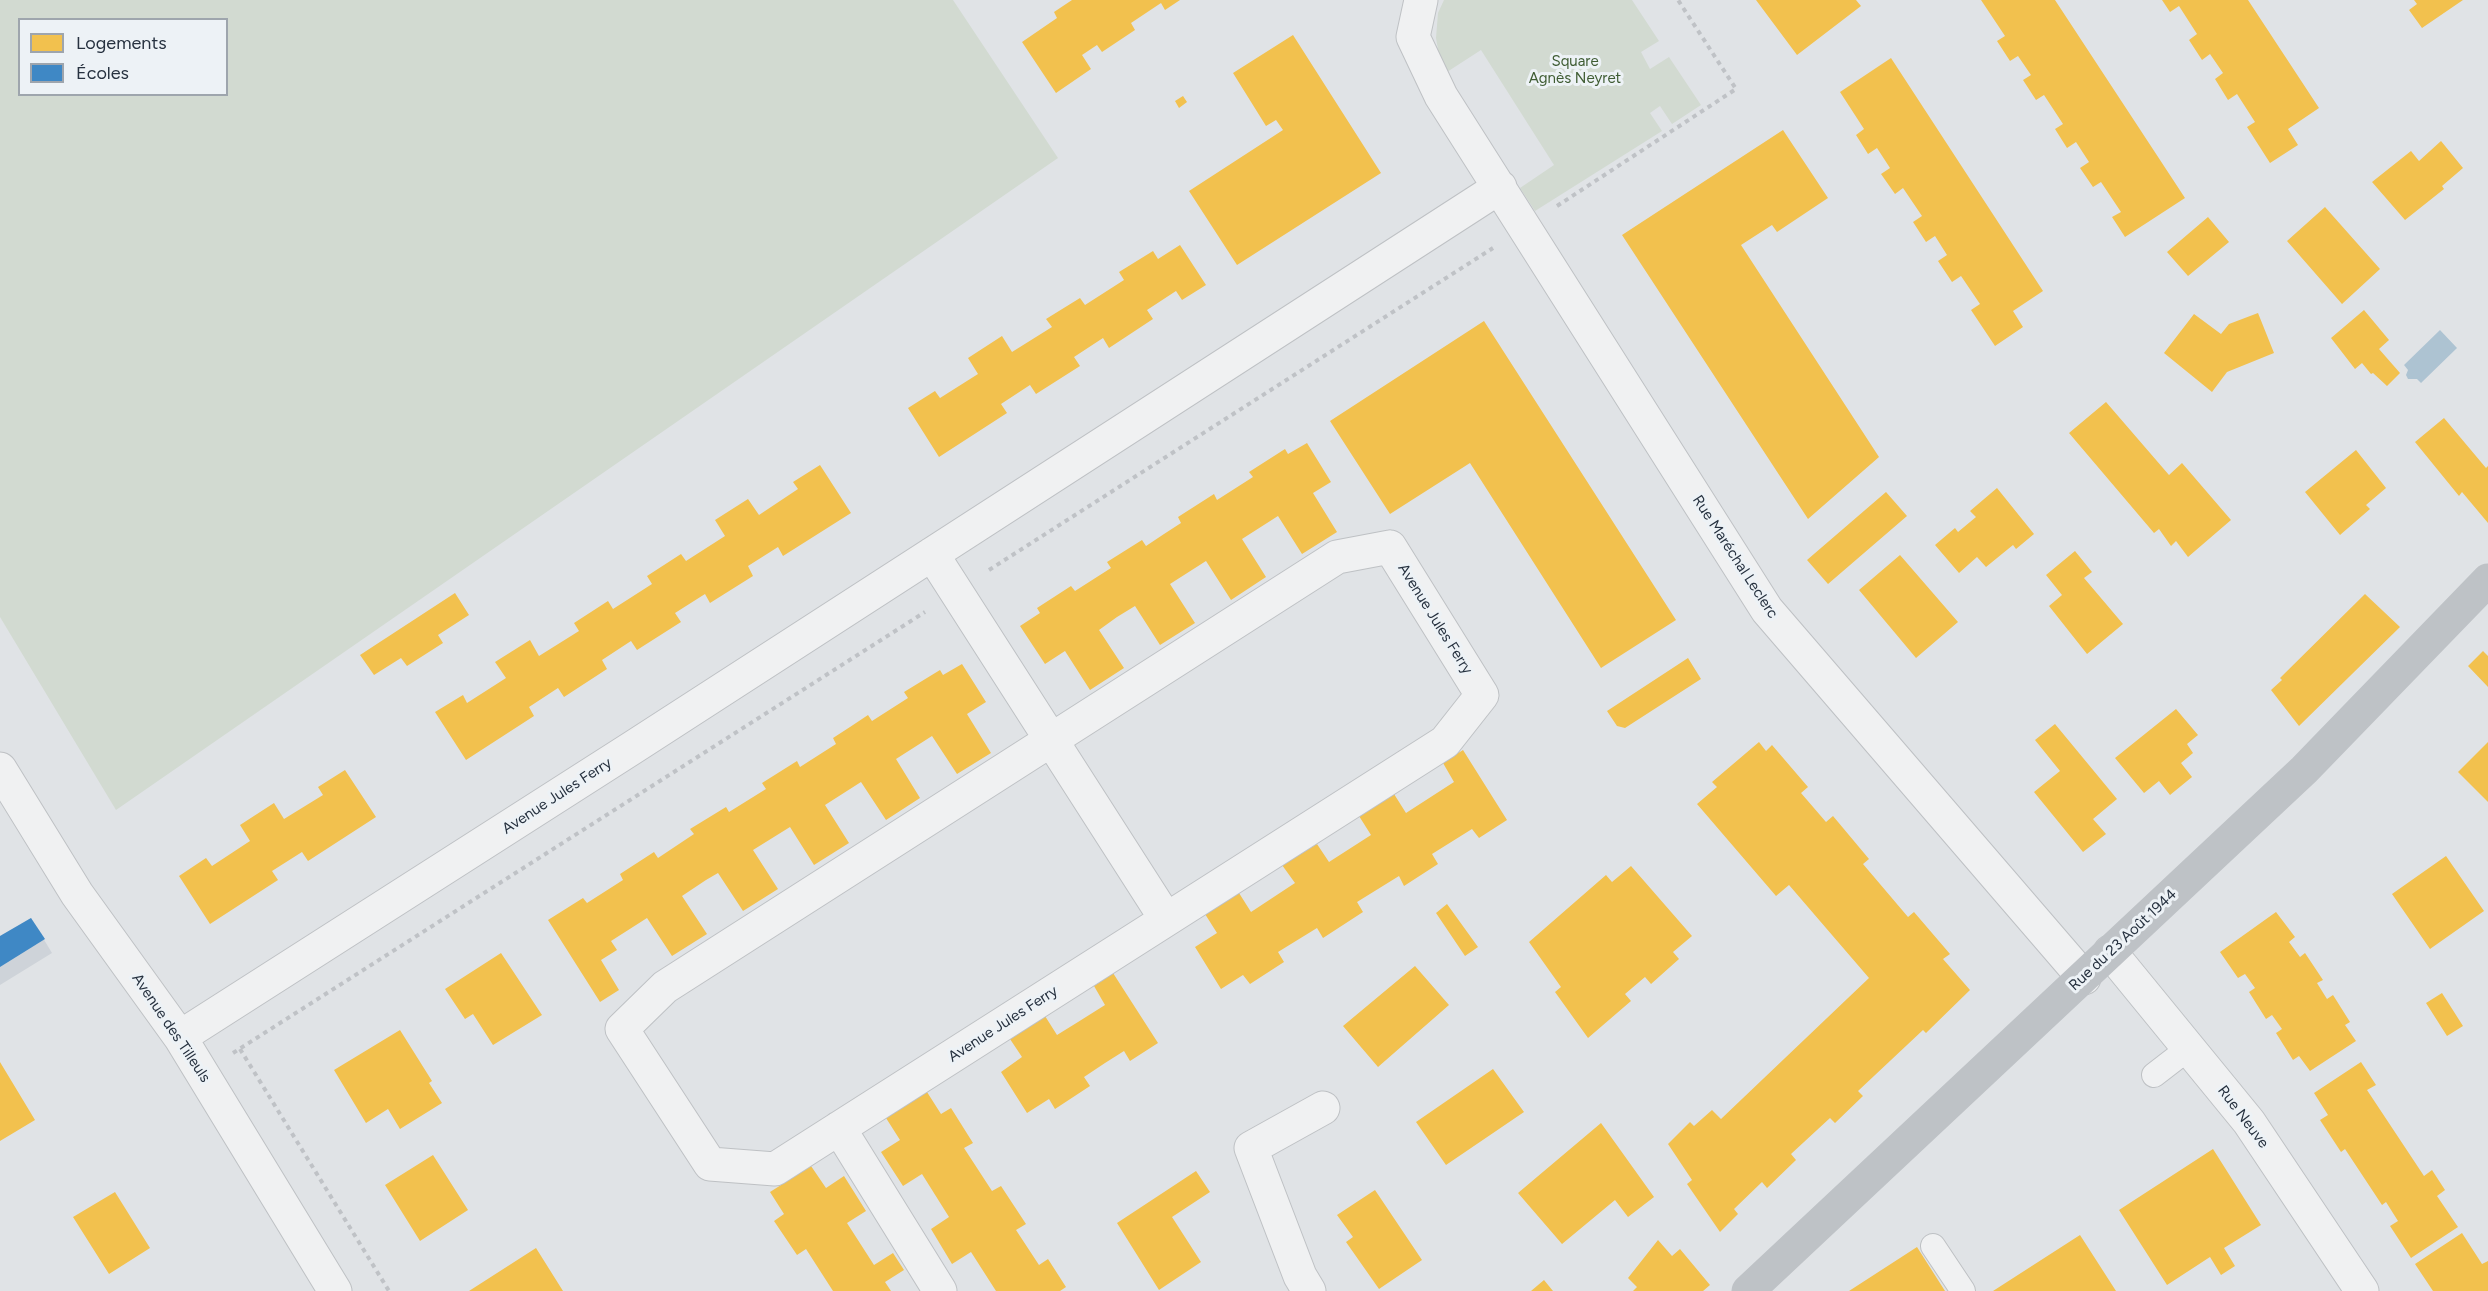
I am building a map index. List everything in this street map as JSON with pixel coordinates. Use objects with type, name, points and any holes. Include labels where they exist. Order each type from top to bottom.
[{"type":"main road","name":"Rue du 23 Août 1944","points":[[1748,1291],[2304,770],[2488,580]]},
{"type":"street","name":"Rue Maréchal Leclerc","points":[[1421,0],[1413,37],[1441,96],[1767,610],[2084,978]]},
{"type":"street","name":"Avenue Jules Ferry","points":[[180,1037],[1500,186]]},
{"type":"street","name":"Avenue Jules Ferry","points":[[1390,547],[1482,695],[1445,742],[1166,919],[775,1169],[710,1164],[622,1029],[665,987],[1336,557],[1390,547]]},
{"type":"street","points":[[932,554],[1166,919]]},
{"type":"street","name":"Avenue des Tilleuls","points":[[0,769],[77,894],[180,1037],[335,1291]]},
{"type":"street","name":"Rue Neuve","points":[[2110,952],[2249,1122],[2362,1291]]},
{"type":"street","points":[[1309,1291],[1300,1276],[1251,1148],[1323,1108]]},
{"type":"street","points":[[839,1128],[940,1291]]},
{"type":"lane","points":[[2154,1075],[2188,1048]]},
{"type":"lane","points":[[1933,1246],[1963,1291]]},
{"type":"path","points":[[240,1049],[389,1291]]},
{"type":"shaded area","points":[[31,918],[52,953],[0,985],[0,936]]},
{"type":"green space","points":[[0,0],[953,0],[1058,158],[116,810],[0,617]]},
{"type":"green space","name":"Square Agnès Neyret","points":[[1444,0],[1632,0],[1659,41],[1641,52],[1650,69],[1669,57],[1701,105],[1672,124],[1660,106],[1650,113],[1662,131],[1535,211],[1520,188],[1554,165],[1481,50],[1447,72],[1440,61],[1436,38],[1438,13]]},
{"type":"water","points":[[2440,330],[2457,348],[2421,383],[2417,379],[2408,379],[2406,375],[2408,370],[2404,365]]},
{"type":"building: Logements","points":[[1072,0],[1180,0],[1165,10],[1161,3],[1131,23],[1135,30],[1102,52],[1097,45],[1082,55],[1091,69],[1056,93],[1022,42],[1057,18],[1054,12]]},
{"type":"building: Logements","points":[[1756,0],[1856,0],[1861,6],[1797,55]]},
{"type":"building: Logements","points":[[1981,0],[2055,0],[2185,198],[2125,237],[2112,217],[2121,212],[2101,182],[2093,187],[2080,168],[2089,162],[2076,142],[2067,148],[2055,129],[2063,124],[2044,95],[2036,100],[2023,80],[2031,75],[2018,56],[2010,61],[1997,41],[2005,36]]},
{"type":"building: Logements","points":[[2162,0],[2248,0],[2319,108],[2288,129],[2298,145],[2270,163],[2247,127],[2255,122],[2237,94],[2228,100],[2215,79],[2223,73],[2210,54],[2202,60],[2189,40],[2197,34],[2179,6],[2170,12]]},
{"type":"building: Logements","points":[[2414,0],[2463,0],[2422,28],[2409,10],[2417,4]]},
{"type":"building: Logements","points":[[1293,35],[1381,173],[1237,265],[1189,191],[1283,130],[1276,120],[1266,126],[1233,73]]},
{"type":"building: Logements","points":[[1891,58],[2043,291],[2013,311],[2023,327],[1995,346],[1971,310],[1980,304],[1961,276],[1952,282],[1938,261],[1947,255],[1935,236],[1926,242],[1913,222],[1922,216],[1903,188],[1895,194],[1881,174],[1890,168],[1877,148],[1868,154],[1856,135],[1864,129],[1840,92]]},
{"type":"building: Logements","points":[[1183,96],[1187,102],[1179,108],[1175,101]]},
{"type":"building: Logements","points":[[1783,130],[1828,198],[1777,232],[1772,225],[1741,245],[1879,457],[1808,519],[1622,235]]},
{"type":"building: Logements","points":[[2441,141],[2463,168],[2442,186],[2444,189],[2405,220],[2372,182],[2411,151],[2419,161]]},
{"type":"building: Logements","points":[[2325,207],[2380,269],[2342,304],[2287,241]]},
{"type":"building: Logements","points":[[2208,217],[2229,242],[2188,276],[2167,252]]},
{"type":"building: Logements","points":[[1180,245],[1206,285],[1182,300],[1176,291],[1147,310],[1153,319],[1109,348],[1103,338],[1074,357],[1080,366],[1036,394],[1030,385],[1001,404],[1007,413],[939,457],[908,408],[935,391],[940,398],[978,374],[968,358],[1002,336],[1012,352],[1052,327],[1046,319],[1080,298],[1085,305],[1124,280],[1119,272],[1153,251],[1158,259]]},
{"type":"building: Logements","points":[[2364,310],[2389,340],[2379,349],[2400,373],[2387,386],[2373,373],[2371,374],[2362,363],[2355,369],[2331,338]]},
{"type":"building: Logements","points":[[2258,313],[2274,353],[2227,372],[2212,392],[2164,353],[2194,314],[2221,334],[2229,324]]},
{"type":"building: Logements","points":[[1484,321],[1676,620],[1601,668],[1470,463],[1390,514],[1330,421]]},
{"type":"building: Logements","points":[[2106,402],[2169,475],[2182,463],[2231,520],[2188,557],[2176,541],[2171,546],[2159,529],[2154,533],[2069,433]]},
{"type":"building: Logements","points":[[2444,418],[2486,468],[2488,466],[2488,523],[2462,492],[2459,496],[2415,442]]},
{"type":"building: Logements","points":[[1307,443],[1331,482],[1313,493],[1337,532],[1302,554],[1278,516],[1242,539],[1266,577],[1231,600],[1206,561],[1170,584],[1195,623],[1160,645],[1135,606],[1117,617],[1099,630],[1124,668],[1090,690],[1065,651],[1045,664],[1020,626],[1040,613],[1037,608],[1071,586],[1075,591],[1111,568],[1107,562],[1142,540],[1146,546],[1181,523],[1178,517],[1214,494],[1217,500],[1253,477],[1249,472],[1285,449],[1288,454]]},
{"type":"building: Logements","points":[[2356,450],[2386,488],[2366,505],[2370,509],[2340,535],[2305,492]]},
{"type":"building: Logements","points":[[820,465],[851,513],[783,556],[778,547],[748,566],[753,576],[710,603],[705,594],[675,613],[681,622],[637,650],[631,641],[602,660],[607,669],[564,697],[558,688],[529,707],[534,716],[466,760],[435,712],[463,695],[467,703],[506,678],[495,662],[530,640],[539,656],[579,631],[574,623],[608,601],[613,609],[652,584],[647,576],[681,554],[686,561],[725,536],[715,520],[748,499],[759,515],[798,489],[793,482]]},
{"type":"building: Logements","points":[[1997,488],[2034,534],[2016,549],[2013,545],[1986,567],[1977,557],[1959,573],[1935,545],[1955,528],[1958,532],[1976,517],[1970,511]]},
{"type":"building: Logements","points":[[1886,492],[1907,516],[1828,584],[1807,560]]},
{"type":"building: Logements","points":[[2075,551],[2092,572],[2084,578],[2123,624],[2087,654],[2049,606],[2062,595],[2046,575]]},
{"type":"building: Logements","points":[[1900,555],[1958,622],[1916,658],[1859,590]]},
{"type":"building: Logements","points":[[455,593],[469,615],[438,635],[443,643],[407,666],[401,658],[374,675],[360,655]]},
{"type":"building: Logements","points":[[2365,594],[2400,627],[2299,726],[2271,690],[2282,680],[2280,678]]},
{"type":"building: Logements","points":[[2483,651],[2488,656],[2488,687],[2468,666]]},
{"type":"building: Logements","points":[[1688,658],[1701,679],[1625,728],[1617,726],[1607,711]]},
{"type":"building: Logements","points":[[962,664],[986,702],[967,714],[991,753],[957,774],[932,736],[896,759],[920,798],[886,820],[861,782],[825,805],[849,843],[814,865],[790,827],[753,850],[778,889],[743,911],[718,873],[706,880],[682,896],[707,934],[672,956],[647,918],[611,941],[617,950],[601,960],[619,990],[600,1002],[548,920],[583,898],[587,903],[623,880],[620,874],[654,852],[658,858],[694,834],[690,829],[726,807],[729,812],[766,789],[762,783],[797,761],[800,767],[836,744],[833,738],[868,715],[872,721],[908,698],[904,692],[940,670],[943,675]]},
{"type":"building: Logements","points":[[2176,709],[2198,735],[2187,744],[2193,753],[2181,763],[2192,777],[2170,795],[2159,781],[2144,793],[2115,758]]},
{"type":"building: Logements","points":[[2055,724],[2117,799],[2093,819],[2106,834],[2083,852],[2034,792],[2060,771],[2035,740]]},
{"type":"building: Logements","points":[[1759,742],[1766,751],[1772,745],[1808,787],[1801,793],[1826,822],[1833,816],[1869,859],[1863,864],[1908,917],[1914,912],[1950,954],[1943,959],[1970,990],[1926,1033],[1923,1030],[1858,1091],[1863,1096],[1835,1123],[1830,1118],[1791,1154],[1796,1160],[1767,1188],[1762,1182],[1734,1209],[1738,1214],[1720,1232],[1687,1184],[1692,1180],[1668,1144],[1690,1122],[1694,1126],[1712,1110],[1721,1119],[1869,978],[1789,885],[1776,896],[1697,804],[1717,787],[1712,782]]},
{"type":"building: Logements","points":[[2488,742],[2488,802],[2458,772]]},
{"type":"building: Logements","points":[[1463,750],[1507,820],[1479,838],[1472,829],[1432,854],[1438,864],[1404,886],[1399,876],[1357,902],[1363,912],[1323,938],[1317,928],[1278,952],[1284,962],[1250,984],[1243,975],[1221,989],[1195,947],[1217,933],[1205,914],[1239,893],[1251,912],[1295,883],[1282,865],[1317,844],[1329,862],[1371,835],[1359,816],[1394,794],[1406,813],[1454,782],[1443,763]]},
{"type":"building: Logements","points":[[345,770],[376,817],[308,861],[302,852],[272,871],[278,880],[210,924],[179,876],[206,858],[212,866],[250,841],[240,825],[274,803],[284,819],[323,795],[318,787]]},
{"type":"building: Logements","points":[[2446,856],[2484,911],[2430,949],[2392,894]]},
{"type":"building: Logements","points":[[1631,866],[1692,936],[1673,952],[1679,959],[1651,984],[1645,977],[1625,994],[1631,1001],[1588,1038],[1555,992],[1561,987],[1529,942],[1606,875],[1612,882]]},
{"type":"building: Logements","points":[[1447,904],[1478,947],[1465,956],[1436,913]]},
{"type":"building: Logements","points":[[2276,912],[2295,937],[2289,942],[2300,957],[2305,953],[2323,980],[2317,983],[2327,999],[2333,995],[2350,1022],[2345,1025],[2356,1041],[2310,1071],[2299,1056],[2293,1060],[2276,1033],[2282,1029],[2272,1015],[2266,1019],[2249,992],[2255,988],[2245,974],[2238,978],[2220,952]]},
{"type":"building: Logements","points":[[501,953],[542,1015],[493,1045],[473,1014],[465,1019],[445,989]]},
{"type":"building: Logements","points":[[1415,966],[1449,1005],[1378,1067],[1343,1026]]},
{"type":"building: Logements","points":[[1113,973],[1158,1043],[1130,1061],[1124,1051],[1105,1063],[1084,1077],[1090,1086],[1055,1109],[1049,1099],[1027,1113],[1001,1072],[1022,1057],[1010,1039],[1045,1016],[1057,1035],[1105,1005],[1094,986]]},
{"type":"building: Logements","points":[[2442,993],[2463,1026],[2447,1036],[2426,1003]]},
{"type":"building: Logements","points":[[400,1030],[432,1081],[429,1083],[442,1103],[400,1129],[388,1109],[366,1123],[334,1070]]},
{"type":"building: Logements","points":[[0,1062],[35,1120],[0,1141]]},
{"type":"building: Logements","points":[[2361,1062],[2376,1085],[2367,1090],[2424,1176],[2432,1170],[2445,1190],[2437,1196],[2458,1227],[2411,1258],[2390,1226],[2398,1221],[2386,1202],[2382,1205],[2345,1149],[2341,1152],[2320,1120],[2328,1115],[2314,1093]]},
{"type":"building: Logements","points":[[1493,1069],[1524,1112],[1446,1165],[1416,1122]]},
{"type":"building: Logements","points":[[927,1092],[941,1114],[951,1108],[973,1143],[964,1148],[992,1191],[1001,1186],[1026,1224],[1016,1230],[1039,1265],[1048,1259],[1066,1287],[1060,1291],[996,1291],[971,1252],[952,1264],[931,1229],[949,1217],[922,1174],[903,1186],[881,1152],[900,1140],[886,1118]]},
{"type":"building: Logements","points":[[1601,1123],[1654,1197],[1628,1217],[1615,1200],[1562,1244],[1518,1193]]},
{"type":"building: Logements","points":[[2213,1149],[2261,1225],[2224,1248],[2235,1266],[2221,1275],[2210,1257],[2167,1285],[2119,1210]]},
{"type":"building: Logements","points":[[433,1155],[468,1210],[420,1241],[385,1185]]},
{"type":"building: Logements","points":[[811,1166],[826,1188],[844,1176],[866,1211],[847,1223],[874,1265],[893,1253],[904,1270],[885,1282],[891,1291],[833,1291],[806,1249],[797,1255],[774,1221],[784,1214],[770,1192]]},
{"type":"building: Logements","points":[[1196,1171],[1210,1192],[1172,1217],[1201,1262],[1159,1290],[1117,1223]]},
{"type":"building: Logements","points":[[1375,1190],[1422,1260],[1379,1289],[1346,1242],[1353,1237],[1337,1215]]},
{"type":"building: Logements","points":[[115,1192],[150,1248],[109,1274],[73,1217]]},
{"type":"building: Logements","points":[[2462,1233],[2482,1264],[2488,1261],[2488,1291],[2433,1291],[2415,1264]]},
{"type":"building: Logements","points":[[2080,1235],[2116,1291],[1993,1291]]},
{"type":"building: Logements","points":[[1658,1240],[1672,1256],[1680,1249],[1710,1285],[1703,1291],[1633,1291],[1637,1287],[1628,1278]]},
{"type":"building: Logements","points":[[1917,1247],[1945,1291],[1849,1291]]},
{"type":"building: Logements","points":[[536,1248],[563,1291],[469,1291]]},
{"type":"building: Logements","points":[[1544,1280],[1553,1291],[1531,1291]]},
{"type":"building: Écoles","points":[[31,918],[45,939],[0,967],[0,936]]}]
